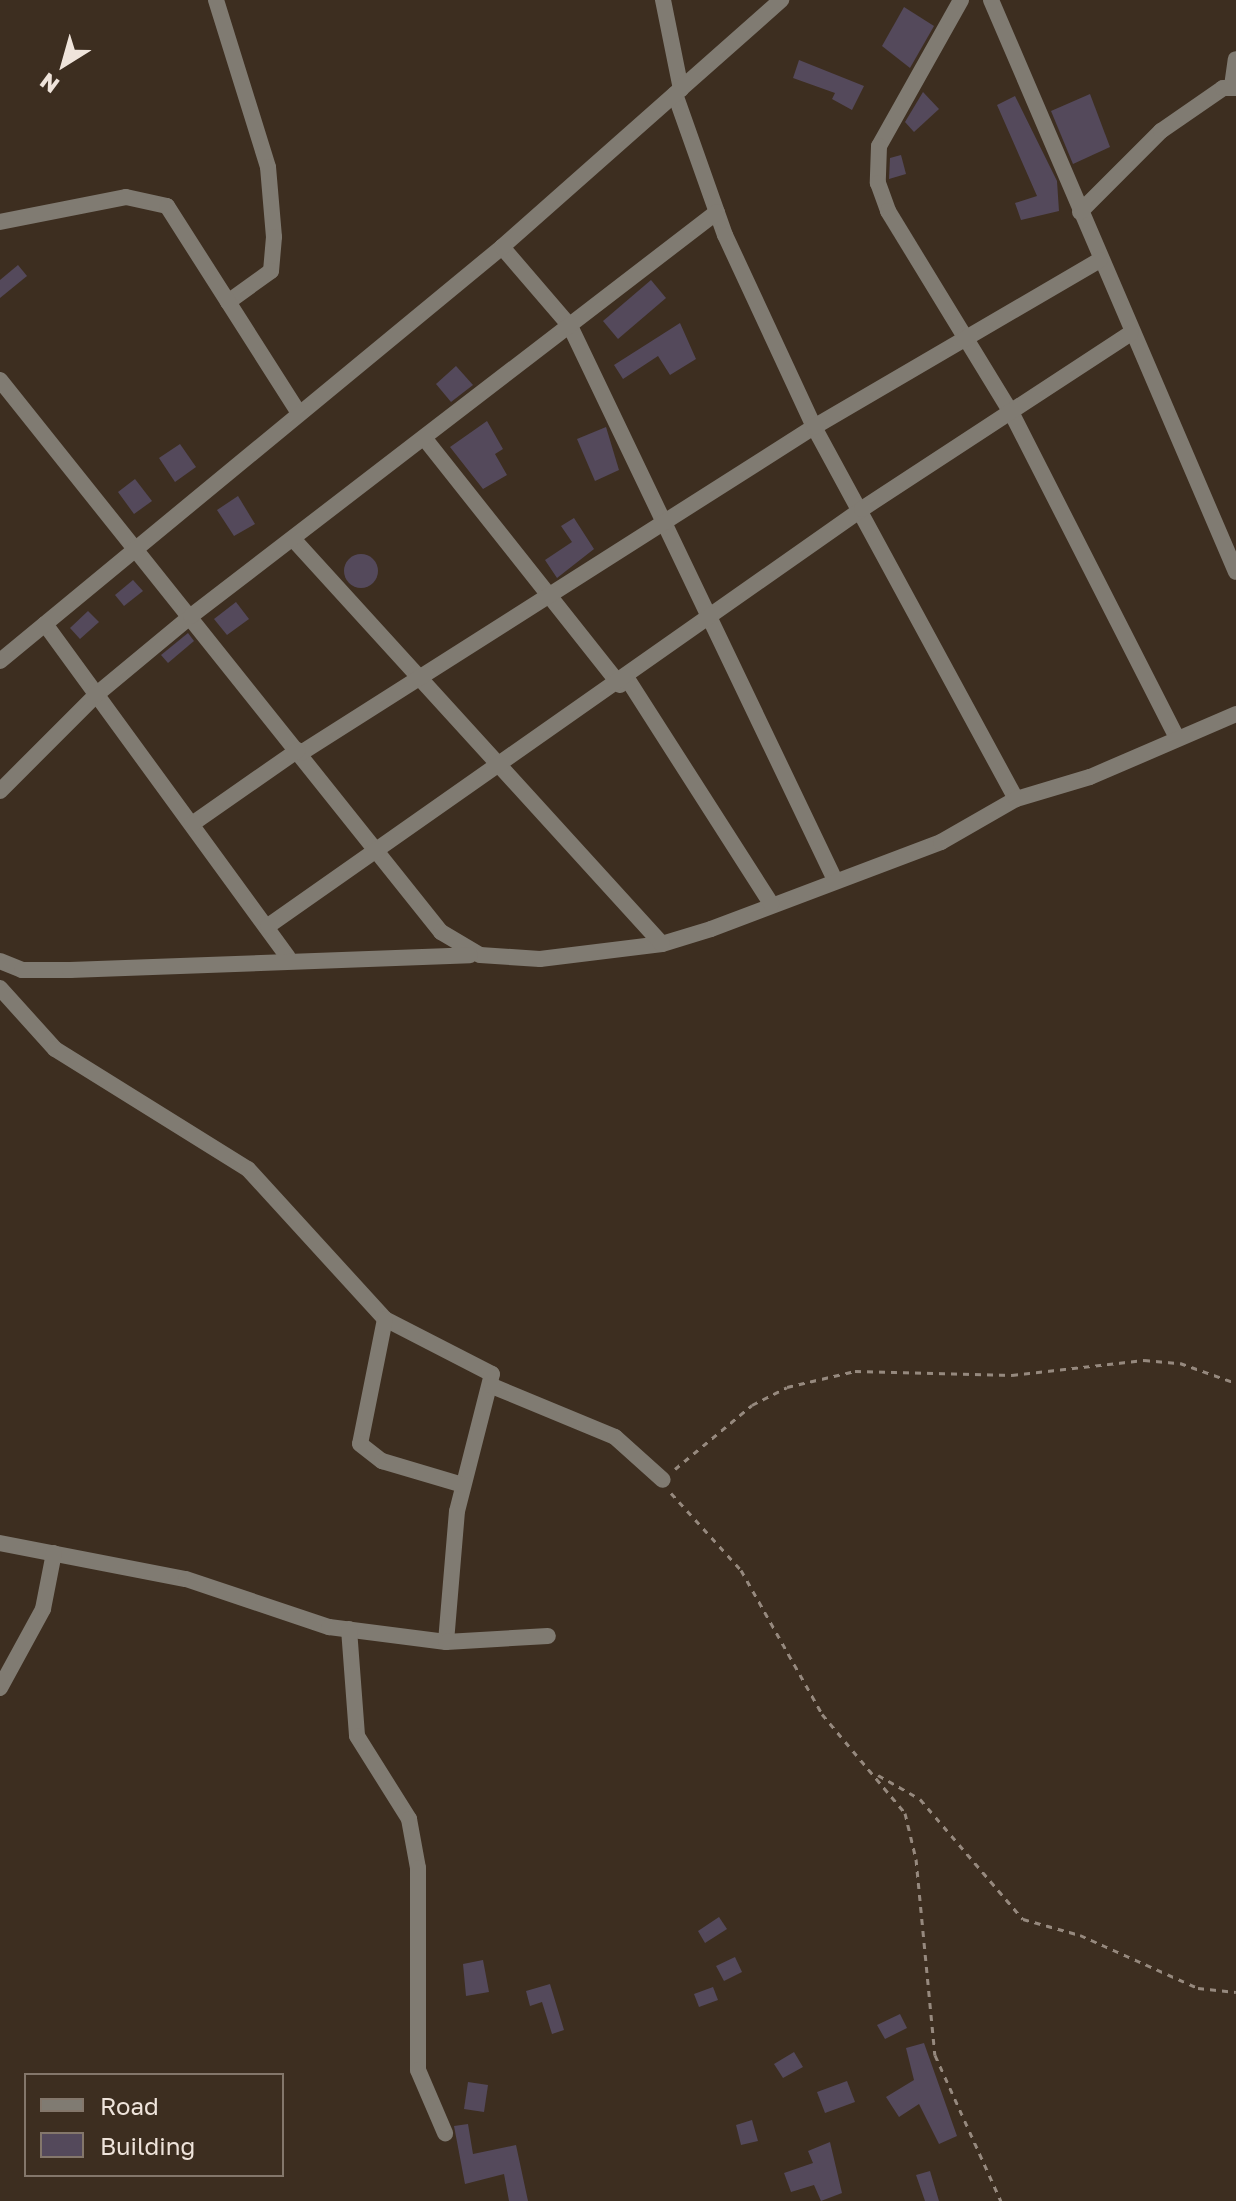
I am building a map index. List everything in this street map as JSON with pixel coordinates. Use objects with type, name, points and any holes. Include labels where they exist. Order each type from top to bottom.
[{"type":"street","points":[[216,0],[268,167],[274,237],[271,271],[228,302]]},
{"type":"street","points":[[663,0],[678,92],[717,212],[814,427],[862,509],[1016,799]]},
{"type":"street","points":[[0,661],[502,247],[781,0]]},
{"type":"street","points":[[961,0],[906,94],[875,167],[888,211],[961,337],[1012,414],[1177,738]]},
{"type":"street","points":[[991,0],[1131,333],[1236,572]]},
{"type":"street","points":[[1080,212],[1161,131],[1234,87],[1236,59]]},
{"type":"street","points":[[0,222],[126,197],[157,203],[171,210],[299,413]]},
{"type":"street","points":[[0,791],[97,694],[191,616],[294,540],[717,212]]},
{"type":"street","points":[[502,247],[570,326],[707,625],[834,878]]},
{"type":"street","points":[[192,824],[418,675],[663,526],[814,427],[961,337],[1100,260]]},
{"type":"street","points":[[268,926],[707,625],[862,509],[1012,414],[1131,333]]},
{"type":"street","points":[[0,380],[441,932],[480,955]]},
{"type":"street","points":[[425,439],[624,683],[771,904]]},
{"type":"street","points":[[294,540],[418,675],[497,770],[662,944]]},
{"type":"street","points":[[45,624],[288,957]]},
{"type":"street","points":[[0,961],[22,970],[70,970],[288,957],[480,955],[540,959],[662,944],[834,878],[941,842],[1016,799],[1236,714]]},
{"type":"street","points":[[0,988],[55,1049],[248,1169],[385,1319],[492,1374],[492,1386],[463,1485],[446,1642]]},
{"type":"street","points":[[385,1319],[360,1444],[382,1461],[463,1485]]},
{"type":"street","points":[[492,1386],[615,1437],[663,1480]]},
{"type":"street","points":[[0,1543],[186,1579],[275,1613],[349,1629],[446,1642],[548,1636]]},
{"type":"street","points":[[0,1688],[43,1609],[54,1553]]},
{"type":"street","points":[[349,1629],[357,1736],[409,1819],[418,1868],[418,2070],[445,2133]]},
{"type":"path","points":[[1001,2201],[935,2055],[916,1859],[905,1813],[875,1773],[822,1714],[777,1622],[741,1570],[663,1480],[752,1405],[787,1387],[855,1371],[1012,1375],[1144,1360],[1180,1363],[1236,1383]]},
{"type":"path","points":[[875,1773],[920,1799],[1023,1919],[1080,1935],[1198,1988],[1236,1992]]},
{"type":"building","points":[[904,7],[934,26],[910,68],[882,46]]},
{"type":"building","points":[[799,60],[864,86],[852,110],[832,99],[835,93],[793,78]]},
{"type":"building","points":[[923,92],[939,109],[914,132],[905,122]]},
{"type":"building","points":[[1090,94],[1110,147],[1073,164],[1051,111]]},
{"type":"building","points":[[1015,96],[1057,181],[1059,211],[1021,220],[1015,203],[1037,196],[997,105]]},
{"type":"building","points":[[901,155],[906,174],[889,179],[890,158]]},
{"type":"building","points":[[18,265],[27,276],[0,298],[0,280]]},
{"type":"building","points":[[651,280],[666,298],[618,339],[603,321]]},
{"type":"building","points":[[680,323],[696,359],[670,375],[658,356],[623,379],[614,365]]},
{"type":"building","points":[[456,366],[473,385],[451,402],[436,384]]},
{"type":"building","points":[[487,421],[503,449],[495,454],[507,475],[483,489],[450,447]]},
{"type":"building","points":[[606,427],[619,470],[595,481],[577,439]]},
{"type":"building","points":[[180,444],[196,467],[175,482],[159,458]]},
{"type":"building","points":[[135,479],[152,501],[134,514],[118,492]]},
{"type":"building","points":[[238,496],[255,524],[234,536],[217,510]]},
{"type":"building","points":[[574,518],[594,549],[557,578],[545,560],[572,542],[561,526]]},
{"type":"building","points":[[361,554],[373,559],[378,571],[373,583],[361,588],[349,583],[344,571],[349,559]]},
{"type":"building","points":[[133,580],[143,591],[124,606],[115,595]]},
{"type":"building","points":[[236,602],[249,619],[227,635],[214,619]]},
{"type":"building","points":[[88,611],[99,622],[80,639],[70,628]]},
{"type":"building","points":[[188,633],[194,641],[168,663],[161,655]]},
{"type":"building","points":[[719,1917],[727,1929],[705,1943],[698,1931]]},
{"type":"building","points":[[735,1957],[742,1972],[724,1981],[716,1966]]},
{"type":"building","points":[[483,1960],[489,1992],[466,1996],[463,1964]]},
{"type":"building","points":[[550,1984],[564,2030],[552,2034],[542,2002],[530,2006],[526,1991]]},
{"type":"building","points":[[713,1987],[718,2000],[699,2007],[694,1994]]},
{"type":"building","points":[[900,2014],[907,2028],[885,2039],[877,2025]]},
{"type":"building","points":[[924,2043],[957,2136],[939,2144],[919,2104],[899,2117],[886,2097],[914,2080],[906,2048]]},
{"type":"building","points":[[794,2052],[803,2067],[783,2078],[774,2064]]},
{"type":"building","points":[[847,2081],[855,2102],[825,2113],[817,2092]]},
{"type":"building","points":[[468,2082],[488,2085],[484,2112],[464,2109]]},
{"type":"building","points":[[752,2120],[758,2141],[741,2145],[736,2125]]},
{"type":"building","points":[[468,2124],[473,2154],[516,2145],[528,2201],[509,2201],[504,2174],[465,2184],[454,2126]]},
{"type":"building","points":[[830,2142],[842,2193],[821,2201],[814,2185],[791,2192],[784,2173],[813,2163],[808,2151]]},
{"type":"building","points":[[930,2171],[939,2201],[925,2201],[916,2175]]}]
